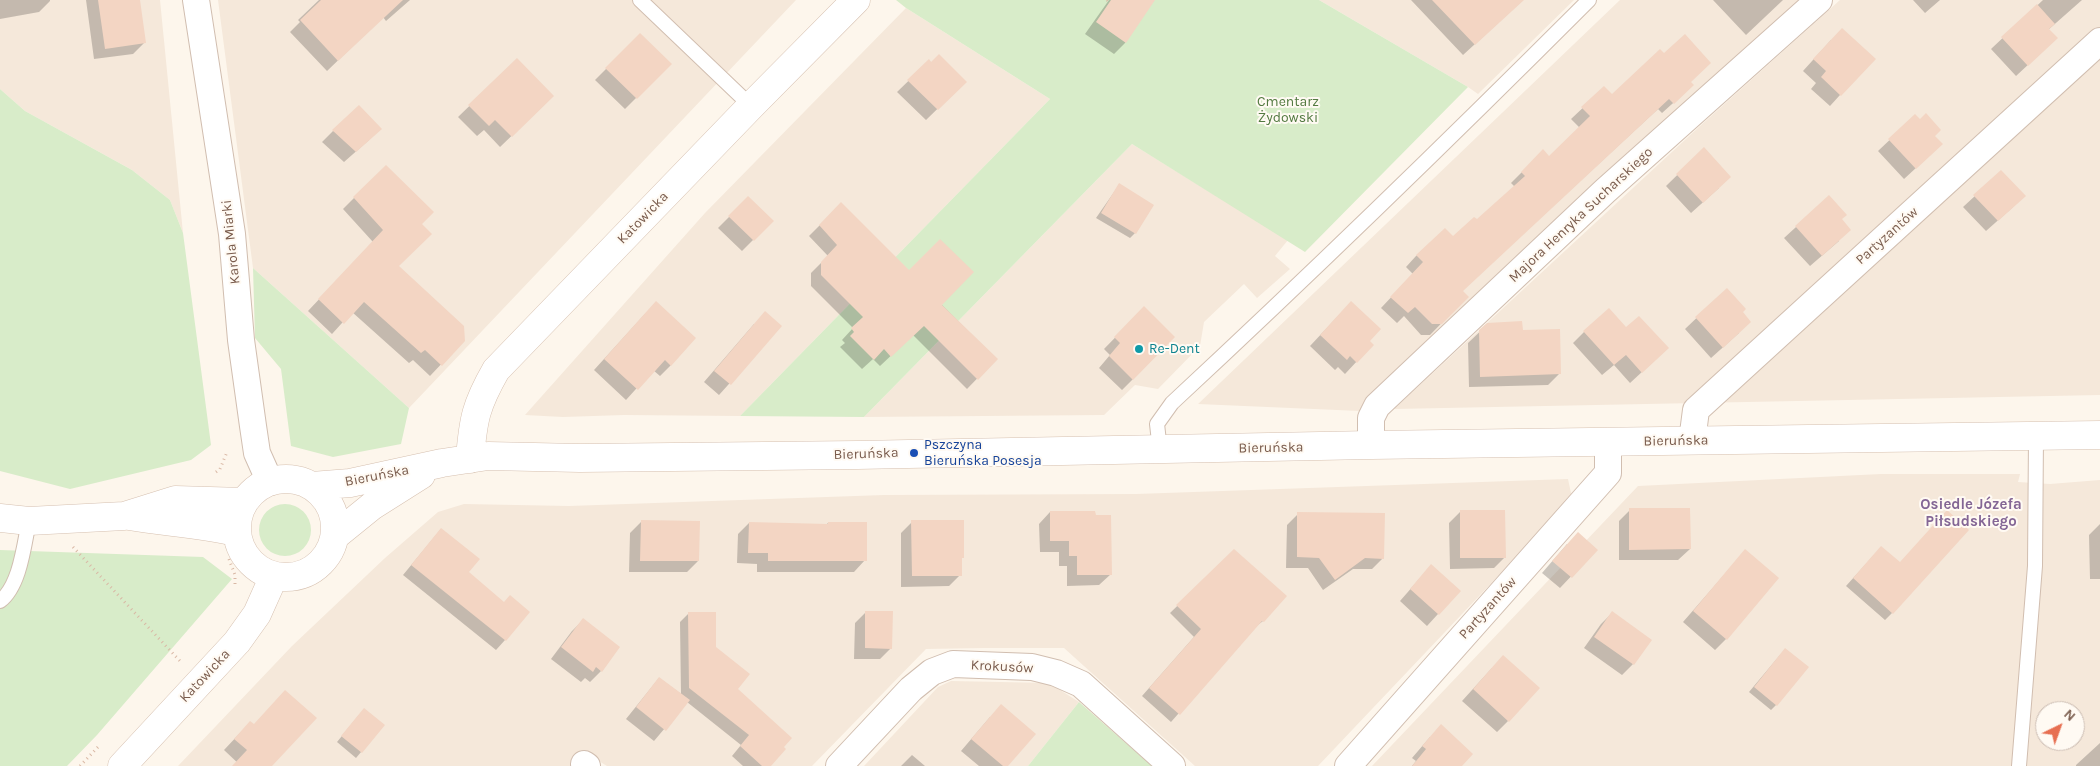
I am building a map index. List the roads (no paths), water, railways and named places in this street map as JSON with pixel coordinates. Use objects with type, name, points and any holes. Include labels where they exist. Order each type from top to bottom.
[{"type":"street","name":"Karola Miarki","points":[[196,0],[232,234],[241,340],[253,426],[258,454],[270,482]]},
{"type":"street","name":"Katowicka","points":[[470,459],[472,425],[481,398],[496,370],[750,106],[856,0]]},
{"type":"street","name":"Majora Henryka Sucharskiego","points":[[1371,445],[1371,418],[1377,406],[1605,191],[1819,0]]},
{"type":"street","name":"Partyzantów","points":[[1692,441],[1696,410],[2100,40]]},
{"type":"street","name":"Bieruńska","points":[[312,486],[350,483],[442,463],[488,456],[610,458],[2100,435]]},
{"type":"street","name":"Partyzantów","points":[[1348,766],[1608,473],[1608,443]]},
{"type":"street","name":"Bieruńska","points":[[335,536],[372,506],[442,463]]},
{"type":"street","points":[[284,479],[298,480],[312,486],[326,499],[334,517],[335,536],[330,552],[320,565],[306,574],[290,578],[274,576],[260,570],[248,560],[240,547],[236,532],[238,516],[244,502],[257,488],[270,482],[284,479]]},
{"type":"street","points":[[124,516],[175,500],[244,502]]},
{"type":"street","points":[[0,518],[29,521],[124,516],[175,524],[212,527],[236,532]]},
{"type":"street","name":"Katowicka","points":[[122,766],[237,642],[257,614],[274,576]]},
{"type":"street","name":"Krokusów","points":[[839,766],[911,689],[932,672],[953,664],[1032,667],[1056,673],[1081,684],[1172,766]]},
{"type":"lane","points":[[640,0],[750,106]]},
{"type":"lane","points":[[1160,450],[1157,424],[1172,404],[1417,173],[1589,0]]},
{"type":"lane","points":[[2019,766],[2035,566],[2036,436]]},
{"type":"lane","points":[[0,601],[8,596],[14,584],[29,521]]},
{"type":"place","name":"Re-Dent","points":[[1139,349]]},
{"type":"place","name":"Pszczyna Bieruńska Posesja","points":[[914,453]]},
{"type":"district","name":"Osiedle Józefa Piłsudskiego","points":[[1971,514]]},
{"type":"park label","name":"Cmentarz Żydowski","points":[[1288,110]]}]
